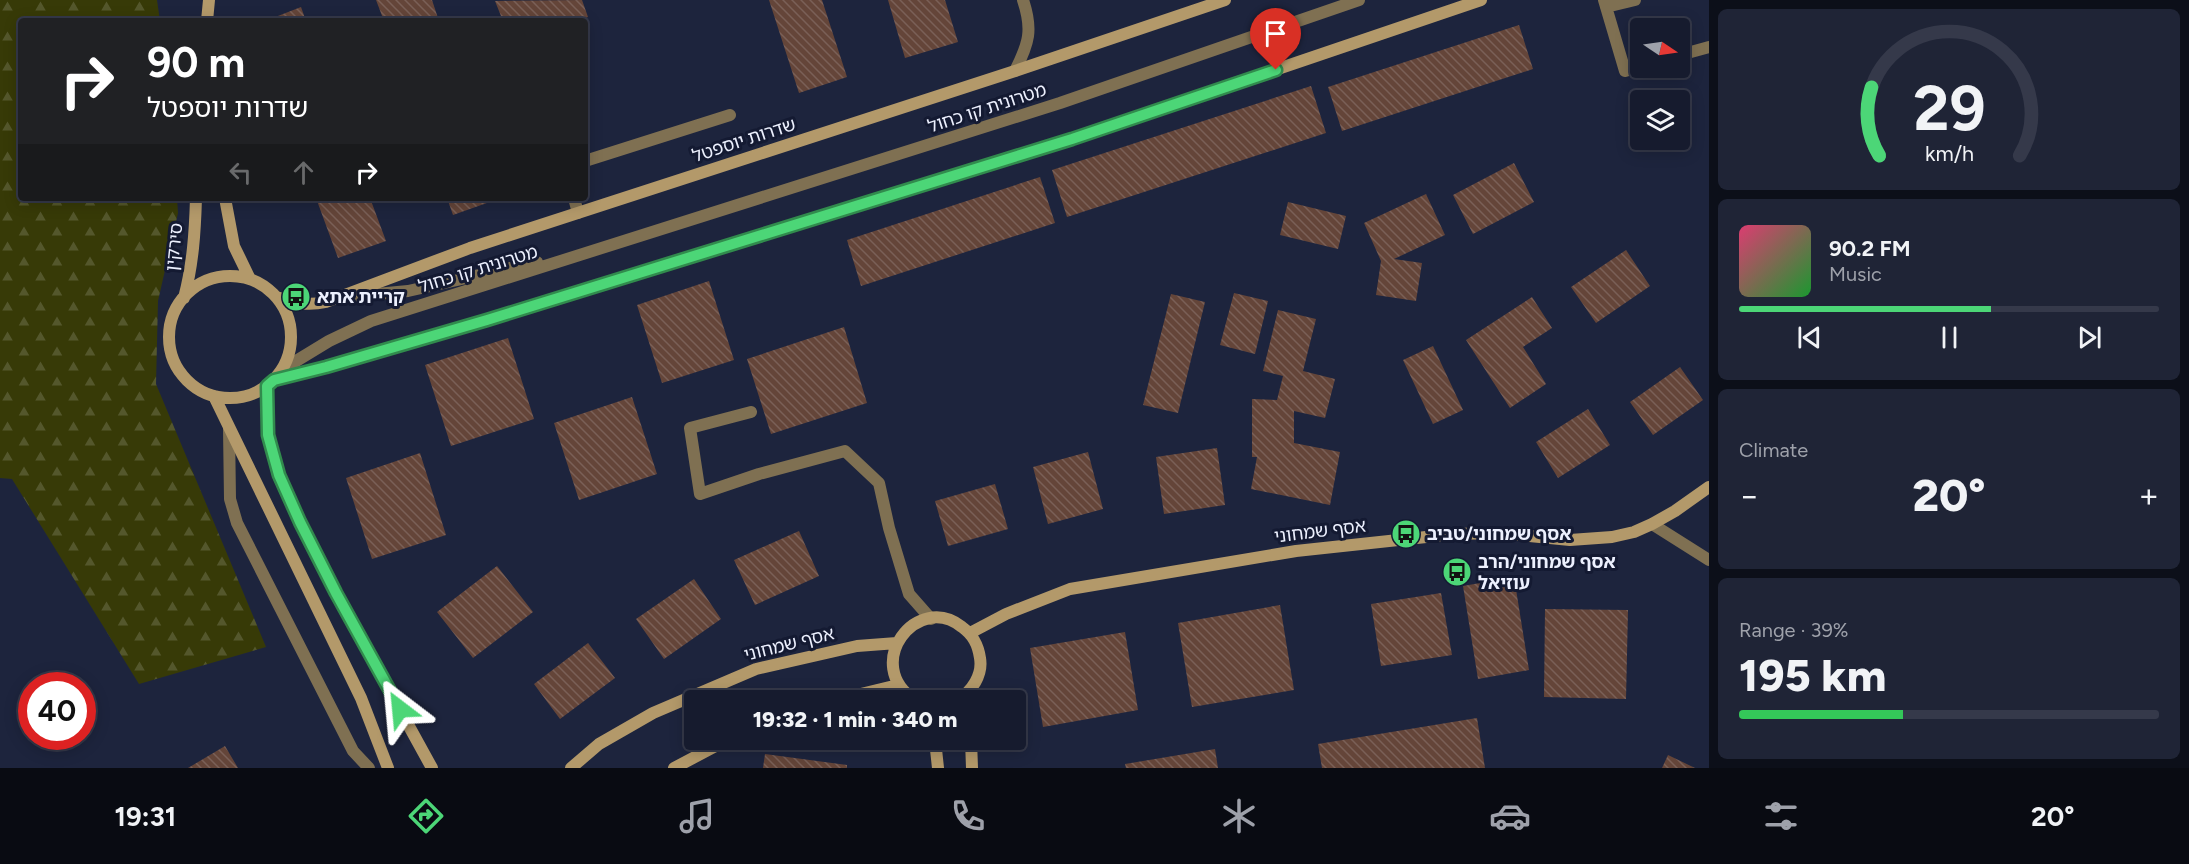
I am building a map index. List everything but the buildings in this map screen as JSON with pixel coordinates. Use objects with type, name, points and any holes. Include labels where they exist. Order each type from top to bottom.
[{"type":"street","points":[[207,18],[210,0]]},
{"type":"street","points":[[210,0],[212,18]]},
{"type":"street","points":[[1015,71],[1026,50],[1029,20],[1023,0]]},
{"type":"street","name":"שדרות יוספטל","points":[[276,297],[310,306],[342,297],[470,248],[1015,71],[1224,0]]},
{"type":"street","name":"מטרונית קו כחול","points":[[283,369],[329,341],[371,321],[1060,104],[1359,0]]},
{"type":"street","points":[[432,768],[345,610],[279,475],[268,435],[271,383],[283,369],[288,356],[291,335],[287,315],[276,297],[264,286],[250,279],[234,276],[218,278],[199,285],[184,298],[173,316],[170,336],[173,356],[182,375],[197,388],[213,396],[232,399],[251,395],[271,383],[487,320],[1072,139],[1481,0]]},
{"type":"street","points":[[1630,69],[1625,71],[1605,4],[1635,0]]},
{"type":"street","points":[[1690,52],[1709,47]]},
{"type":"street","points":[[588,160],[730,115]]},
{"type":"street","name":"סירקין","points":[[184,298],[191,272],[196,201]]},
{"type":"street","points":[[226,201],[234,246],[250,279]]},
{"type":"street","points":[[575,201],[578,213]]},
{"type":"street","name":"מטרונית קו כחול","points":[[342,297],[408,291],[624,242]]},
{"type":"street","points":[[213,396],[361,698],[388,768]]},
{"type":"street","points":[[750,412],[690,428],[700,494],[759,474],[845,451],[879,483],[889,528],[909,594],[931,619]]},
{"type":"street","points":[[229,429],[230,499],[237,523],[353,751],[369,768]]},
{"type":"street","name":"אסף שמחוני","points":[[970,633],[1006,614],[1070,589],[1296,551],[1454,534],[1498,533],[1582,540],[1612,537],[1640,530],[1652,524],[1709,488]]},
{"type":"street","points":[[1652,524],[1709,560]]},
{"type":"street","points":[[903,690],[893,671],[892,657],[897,643],[907,629],[922,620],[939,617],[956,622],[970,633],[978,646],[981,661],[973,690]]},
{"type":"street","name":"אסף שמחוני","points":[[571,768],[599,744],[653,713],[756,669],[857,646],[897,643]]},
{"type":"street","points":[[875,690],[898,684]]},
{"type":"street","points":[[674,768],[708,750]]},
{"type":"street","points":[[936,750],[938,768]]},
{"type":"street","points":[[971,750],[972,768]]},
{"type":"green space","points":[[0,0],[157,0],[160,18],[18,18],[18,201],[177,201],[178,213],[158,301],[156,384],[266,647],[139,684],[12,479],[0,478]]},
{"type":"place","name":"קריית אתא","points":[[296,297]]},
{"type":"place","name":"אסף שמחוני/טביב","points":[[1406,534]]},
{"type":"place","name":"אסף שמחוני/הרב עוזיאל","points":[[1457,572]]},
{"type":"route","points":[[400,709],[336,593],[279,475],[268,435],[267,386],[274,380],[487,320],[1072,139],[1276,70]]}]
